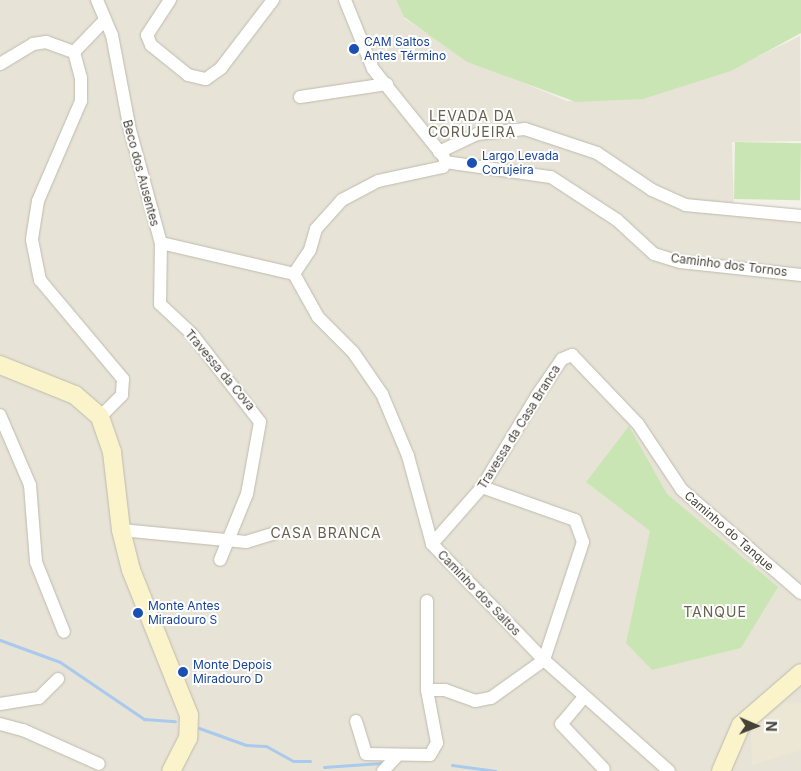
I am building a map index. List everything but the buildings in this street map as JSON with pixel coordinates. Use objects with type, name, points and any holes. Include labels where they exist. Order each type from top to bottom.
[{"type":"main road","points":[[0,365],[75,395],[100,417],[112,452],[121,530],[139,592],[189,715],[188,738],[171,771]]},
{"type":"main road","points":[[720,771],[741,725],[801,674]]},
{"type":"street","name":"Beco dos Ausentes","points":[[96,0],[105,20],[161,243],[294,274]]},
{"type":"street","points":[[170,0],[147,35],[151,45],[188,75],[206,79],[221,68],[273,0]]},
{"type":"street","points":[[294,274],[310,250],[316,229],[342,200],[378,181],[443,167],[442,157],[387,84],[373,69],[354,31],[345,0]]},
{"type":"street","points":[[74,52],[105,20]]},
{"type":"street","points":[[0,64],[34,44],[46,42],[74,52]]},
{"type":"street","points":[[74,52],[81,78],[81,101],[38,201],[32,240],[40,280],[123,379],[122,395],[100,417]]},
{"type":"street","points":[[300,96],[387,84]]},
{"type":"street","points":[[442,157],[477,134],[525,128],[597,153],[652,190],[685,205],[801,216]]},
{"type":"street","name":"Caminho dos Tornos","points":[[442,157],[551,178],[617,220],[654,254],[801,275]]},
{"type":"street","name":"Travessa da Cova","points":[[161,243],[158,278],[163,309],[192,334],[260,422],[252,478],[220,560]]},
{"type":"street","name":"Caminho dos Saltos","points":[[294,274],[318,317],[353,352],[382,394],[408,456],[432,544],[544,660],[669,771]]},
{"type":"street","name":"Travessa da Casa Branca","points":[[432,544],[482,487],[566,355]]},
{"type":"street","name":"Caminho do Tanque","points":[[566,355],[579,358],[638,424],[682,490],[801,593]]},
{"type":"street","points":[[0,415],[30,485],[36,562],[64,632]]},
{"type":"street","points":[[428,690],[445,690],[475,701],[491,698],[544,660],[583,542],[575,520],[482,487]]},
{"type":"street","points":[[121,530],[230,538],[246,542],[275,533]]},
{"type":"street","points":[[356,721],[366,754],[396,757],[434,751],[437,743],[428,690],[427,601]]},
{"type":"street","points":[[0,704],[39,698],[58,680]]},
{"type":"street","points":[[584,697],[561,724],[604,769]]},
{"type":"street","points":[[0,724],[23,730],[99,764]]},
{"type":"street","points":[[383,771],[396,757]]},
{"type":"shaded area","points":[[0,0],[396,0],[405,19],[473,62],[567,101],[648,97],[730,70],[800,36],[801,141],[732,142],[734,213],[801,214],[801,771],[0,771]]},
{"type":"shaded area","points":[[784,703],[801,703],[801,750],[752,765],[751,732]]},
{"type":"green space","points":[[396,0],[801,0],[801,33],[731,71],[643,99],[576,102],[467,62],[404,17]]},
{"type":"green space","points":[[735,142],[801,143],[800,200],[734,199]]},
{"type":"green space","points":[[629,426],[667,494],[778,587],[741,648],[652,670],[626,643],[650,531],[586,482]]},
{"type":"waterway","points":[[0,640],[60,662],[144,719],[175,721]]},
{"type":"waterway","points":[[199,728],[246,745],[266,746],[293,761],[310,761]]},
{"type":"waterway","points":[[324,767],[381,763]]},
{"type":"waterway","points":[[452,765],[496,771]]},
{"type":"place","name":"CAM Saltos Antes Término","points":[[354,49]]},
{"type":"place","name":"Largo Levada Corujeira","points":[[472,163]]},
{"type":"place","name":"Monte Antes Miradouro S","points":[[138,613]]},
{"type":"place","name":"Monte Depois Miradouro D","points":[[183,672]]},
{"type":"district","name":"LEVADA DA CORUJEIRA","points":[[472,124]]},
{"type":"district","name":"CASA BRANCA","points":[[326,533]]},
{"type":"district","name":"TANQUE","points":[[715,612]]}]
